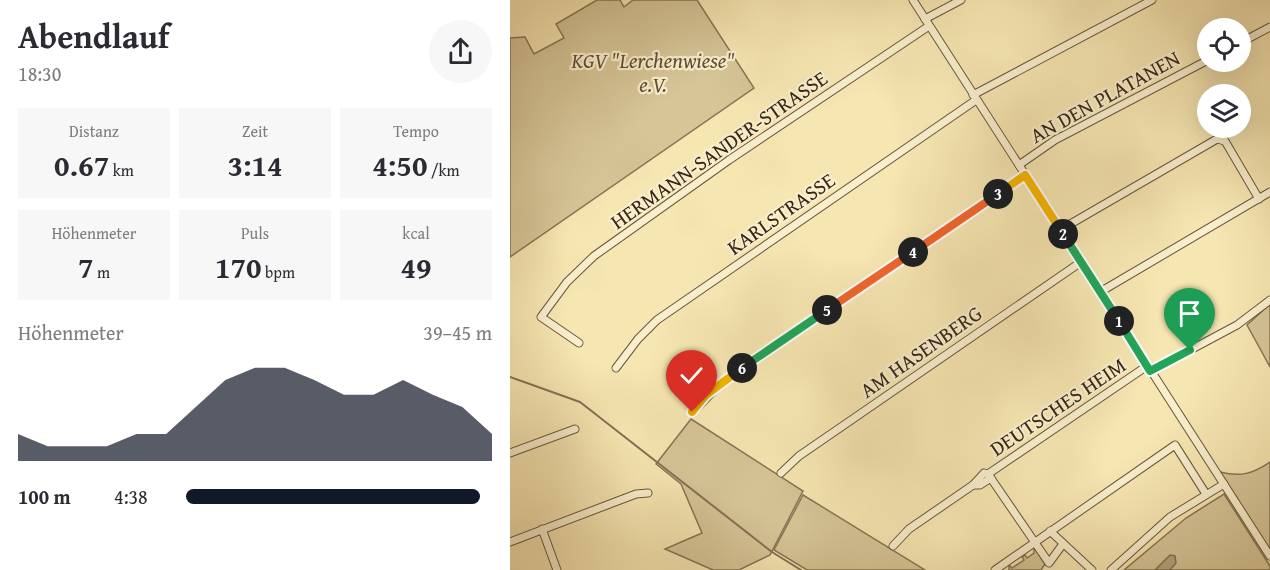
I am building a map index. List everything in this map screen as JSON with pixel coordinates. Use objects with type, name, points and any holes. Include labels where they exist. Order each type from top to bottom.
[{"type":"street","points":[[913,0],[1270,556]]},
{"type":"street","name":"HERMANN-SANDER-STRASSE","points":[[579,343],[541,317],[567,282],[594,256],[961,0]]},
{"type":"street","name":"KARLSTRASSE","points":[[616,368],[638,339],[657,320],[975,97],[1152,0]]},
{"type":"street","points":[[1251,37],[1270,27]]},
{"type":"street","name":"AN DEN PLATANEN","points":[[1019,165],[1055,141],[1197,66]]},
{"type":"street","points":[[1060,230],[1217,139],[1226,141],[1259,199]]},
{"type":"street","points":[[692,412],[721,383],[1025,175]]},
{"type":"street","points":[[1100,292],[1270,192]]},
{"type":"street","name":"AM HASENBERG","points":[[781,473],[799,456],[1081,262]]},
{"type":"street","name":"DEUTSCHES HEIM","points":[[989,476],[1149,368],[1237,325],[1270,300]]},
{"type":"street","points":[[510,453],[575,429]]},
{"type":"street","points":[[995,570],[1175,445],[1206,494]]},
{"type":"street","name":"DEUTSCHES HEIM","points":[[893,546],[909,529],[973,485],[976,479],[984,473],[989,476],[1049,563],[1063,544]]},
{"type":"street","points":[[1111,570],[1146,536],[1224,484]]},
{"type":"street","points":[[510,542],[636,494],[648,493]]},
{"type":"street","points":[[542,529],[557,570]]},
{"type":"street","points":[[1050,531],[1092,570]]},
{"type":"green space","name":"KGV \"Lerchenwiese\" e.V.","points":[[597,0],[620,0],[624,7],[633,0],[697,0],[754,88],[510,257],[510,38],[525,37],[534,54],[564,38],[556,24]]},
{"type":"green space","points":[[1270,304],[1270,367],[1247,325]]},
{"type":"green space","points":[[691,419],[803,491],[770,555],[739,570],[713,570],[665,549],[702,533],[681,484],[656,464]]},
{"type":"green space","points":[[1270,462],[1270,550],[1220,472],[1246,473]]},
{"type":"green space","points":[[1224,494],[1270,566],[1270,570],[1124,570],[1186,518]]},
{"type":"green space","points":[[803,495],[925,570],[807,570],[774,550]]},
{"type":"green space","points":[[1034,547],[1045,564],[1041,570],[1009,570],[1009,565],[1012,568],[1024,560],[1022,557],[1025,555],[1027,558],[1034,553]]},
{"type":"shaded area","points":[[1170,555],[1175,556],[1176,563],[1170,570],[1155,570]]},
{"type":"waterway","points":[[510,377],[580,402],[772,552],[801,570]]},
{"type":"route","points":[[692,412],[706,395],[721,383],[1025,175],[1150,371],[1190,350]]}]
